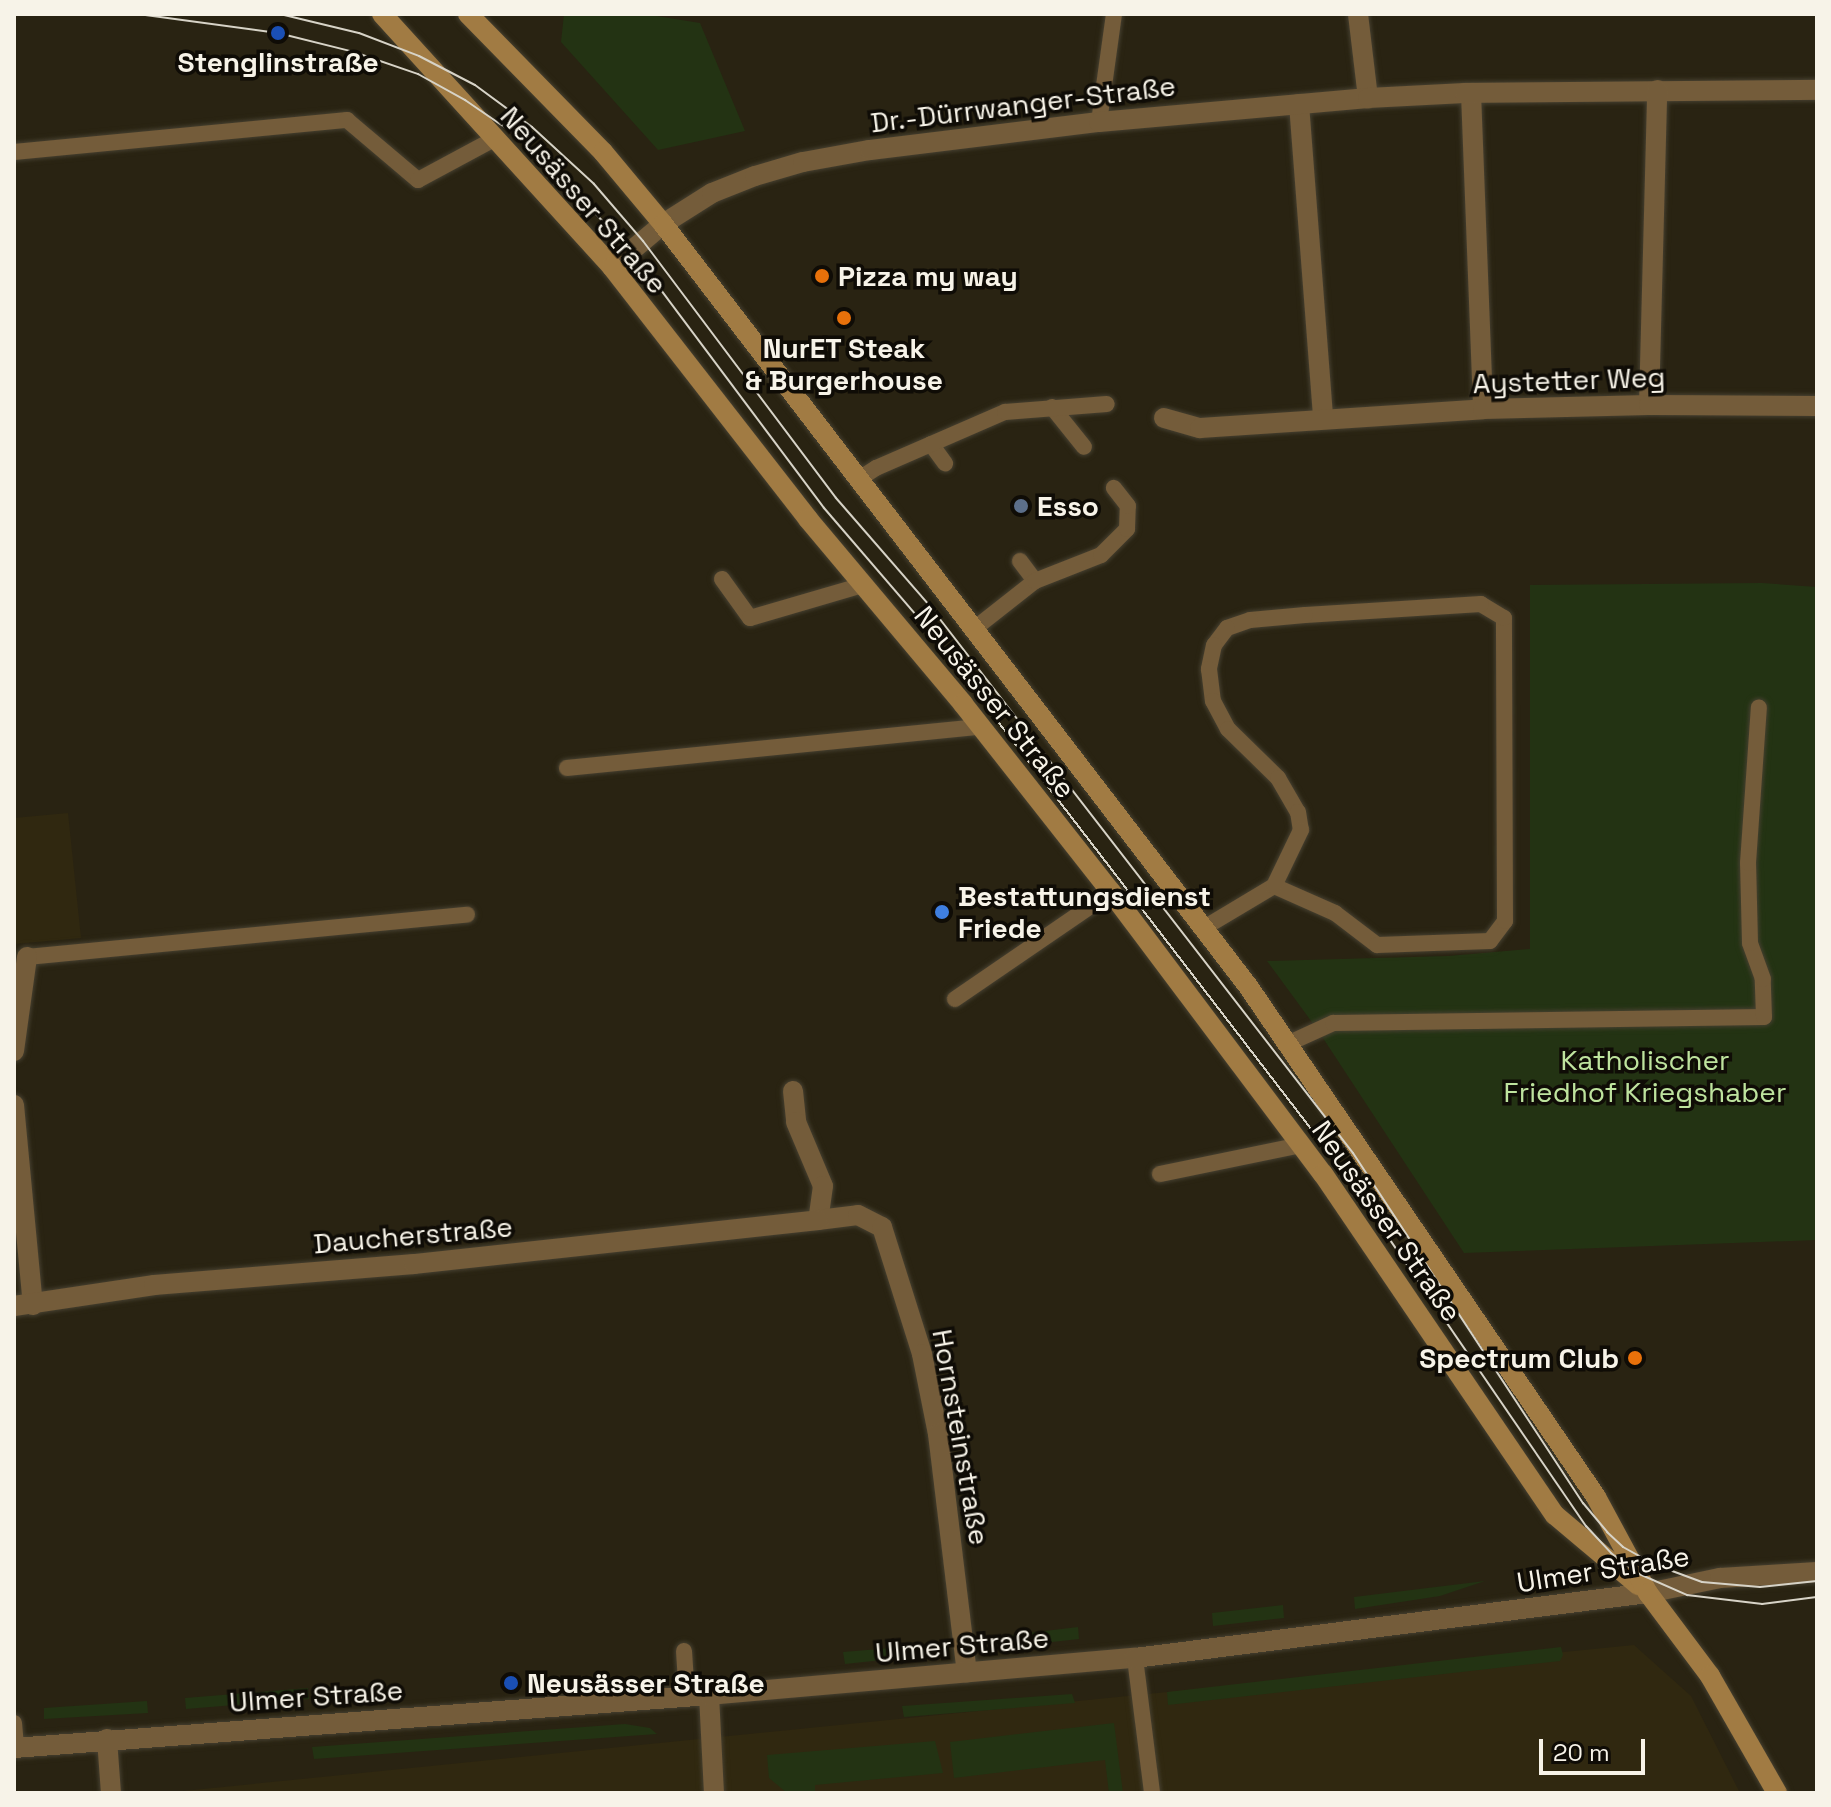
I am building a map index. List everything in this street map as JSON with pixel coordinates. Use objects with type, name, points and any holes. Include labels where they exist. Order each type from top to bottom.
[{"type":"main road","name":"Neusässer Straße","points":[[382,14],[612,267],[1111,892],[1301,1145],[1555,1515],[1648,1593]]},
{"type":"main road","name":"Neusässer Straße","points":[[468,14],[603,152],[663,224],[1248,986],[1596,1497],[1648,1593]]},
{"type":"main road","points":[[1648,1593],[1710,1676],[1777,1793]]},
{"type":"street","points":[[1358,14],[1368,98]]},
{"type":"street","points":[[1649,405],[1657,90]]},
{"type":"street","name":"Dr.-Dürrwanger-Straße","points":[[612,267],[663,224],[712,193],[803,162],[870,150],[1099,122],[1368,98],[1471,93],[1817,90]]},
{"type":"street","points":[[1471,93],[1483,409]]},
{"type":"street","points":[[1299,104],[1323,419]]},
{"type":"street","name":"Aystetter Weg","points":[[1164,418],[1200,428],[1483,409],[1649,405],[1817,406]]},
{"type":"street","points":[[14,1051],[27,957]]},
{"type":"street","points":[[793,1091],[796,1122],[823,1186],[818,1220]]},
{"type":"street","points":[[14,1105],[23,1305]]},
{"type":"street","name":"Hornsteinstraße","points":[[818,1220],[858,1215],[882,1227],[922,1354],[938,1434],[967,1672]]},
{"type":"street","name":"Daucherstraße","points":[[23,1305],[154,1285],[429,1263],[818,1220]]},
{"type":"street","name":"Ulmer Straße","points":[[15,1748],[687,1697],[1135,1658],[1648,1593],[1720,1578],[1817,1572]]},
{"type":"street","points":[[709,1695],[714,1793]]},
{"type":"street","points":[[107,1739],[111,1793]]},
{"type":"lane","points":[[1099,122],[1114,14]]},
{"type":"lane","points":[[14,152],[347,120],[418,180],[494,139]]},
{"type":"lane","points":[[859,479],[876,468],[1005,412],[1107,404]]},
{"type":"lane","points":[[1052,407],[1084,447]]},
{"type":"lane","points":[[931,444],[945,463]]},
{"type":"lane","points":[[974,629],[1035,581],[1101,555],[1127,529],[1128,506],[1114,488]]},
{"type":"lane","points":[[1020,561],[1035,581]]},
{"type":"lane","points":[[722,579],[750,618],[863,585]]},
{"type":"lane","points":[[1202,929],[1274,886],[1301,830],[1298,812],[1278,778],[1228,729],[1213,701],[1209,669],[1214,645],[1227,628],[1250,620],[1291,616],[1481,604],[1504,618],[1505,921],[1490,941],[1377,945],[1335,913],[1274,886]]},
{"type":"lane","points":[[1287,1044],[1333,1023],[1764,1017],[1763,979],[1750,943],[1748,863],[1759,707]]},
{"type":"lane","points":[[567,768],[981,727]]},
{"type":"lane","points":[[955,999],[1111,892]]},
{"type":"lane","points":[[27,957],[467,915]]},
{"type":"lane","points":[[1160,1174],[1301,1145]]},
{"type":"lane","points":[[684,1651],[687,1697]]},
{"type":"lane","points":[[1135,1658],[1152,1793]]},
{"type":"lane","points":[[14,1723],[15,1748]]},
{"type":"shaded area","points":[[68,813],[81,938],[14,944],[14,818]]},
{"type":"shaded area","points":[[1634,1645],[1691,1696],[1740,1793],[163,1793]]},
{"type":"green space","points":[[564,14],[644,14],[700,23],[745,131],[658,150],[561,42]]},
{"type":"green space","name":"Katholischer Friedhof Kriegshaber","points":[[1762,583],[1817,587],[1817,1240],[1464,1253],[1317,1029],[1267,961],[1448,956],[1530,949],[1530,585]]},
{"type":"green space","points":[[1485,1581],[1440,1596],[1355,1609],[1354,1597]]},
{"type":"green space","points":[[1283,1605],[1284,1618],[1213,1626],[1212,1613]]},
{"type":"green space","points":[[1078,1627],[1079,1639],[1008,1647],[996,1645],[988,1638]]},
{"type":"green space","points":[[940,1644],[929,1655],[845,1664],[843,1652]]},
{"type":"green space","points":[[1561,1647],[1563,1655],[1560,1661],[1168,1705],[1167,1692]]},
{"type":"green space","points":[[308,1688],[309,1699],[186,1709],[185,1698]]},
{"type":"green space","points":[[1072,1694],[1075,1703],[904,1717],[902,1706]]},
{"type":"green space","points":[[147,1701],[148,1713],[44,1719],[44,1708]]},
{"type":"green space","points":[[1114,1723],[1123,1793],[1109,1793],[1105,1760],[954,1778],[950,1742]]},
{"type":"green space","points":[[625,1724],[650,1728],[657,1734],[314,1759],[312,1747]]},
{"type":"green space","points":[[935,1741],[943,1773],[815,1785],[815,1793],[787,1793],[769,1778],[767,1755]]},
{"type":"tram line","points":[[138,14],[278,33],[354,52],[418,74],[465,100],[522,139],[631,250],[824,508],[916,615],[1338,1164],[1586,1526],[1611,1553],[1637,1573],[1687,1595],[1762,1604],[1817,1597]]},
{"type":"tram line","points":[[280,14],[359,33],[419,56],[475,85],[532,127],[594,184],[643,241],[836,498],[929,605],[1353,1153],[1583,1503],[1607,1532],[1623,1547],[1656,1565],[1702,1582],[1760,1587],[1817,1581]]},
{"type":"place","name":"Stenglinstraße","points":[[278,33]]},
{"type":"place","name":"Pizza my way","points":[[822,276]]},
{"type":"place","name":"NurET Steak & Burgerhouse","points":[[844,318]]},
{"type":"place","name":"Esso","points":[[1021,506]]},
{"type":"place","name":"Bestattungsdienst Friede","points":[[942,912]]},
{"type":"place","name":"Spectrum Club","points":[[1635,1358]]},
{"type":"place","name":"Neusässer Straße","points":[[511,1683]]}]
